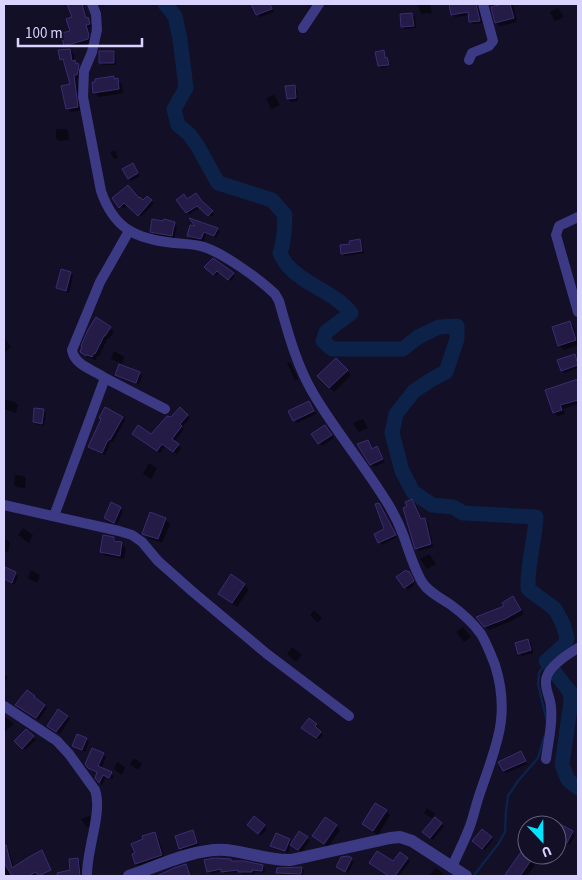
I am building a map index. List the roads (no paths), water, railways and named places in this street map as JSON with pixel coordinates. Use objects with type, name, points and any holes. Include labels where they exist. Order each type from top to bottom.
[{"type":"street","points":[[92,4],[96,14],[97,30],[92,52],[84,71],[83,97],[101,191],[106,205],[129,231],[141,238],[204,247],[226,258],[275,294],[279,301],[295,355],[313,392],[352,453],[384,497],[403,534],[421,581],[430,591],[451,605],[468,620],[481,635],[491,652],[500,681],[503,708],[502,720],[471,824],[452,867]]},
{"type":"street","points":[[303,28],[319,4]]},
{"type":"street","points":[[470,60],[472,53],[489,46],[493,41],[483,4]]},
{"type":"street","points":[[578,217],[559,226],[556,235],[578,312]]},
{"type":"street","points":[[129,231],[100,282],[72,350],[73,356],[77,361],[105,378],[165,409]]},
{"type":"street","points":[[54,516],[105,378]]},
{"type":"street","points":[[4,505],[119,531],[136,537],[158,561],[192,592],[267,654],[348,716]]},
{"type":"street","points":[[546,759],[552,718],[546,676],[559,660],[578,648]]},
{"type":"street","points":[[4,706],[57,741],[69,754],[95,790],[97,797],[95,822],[89,848],[86,876]]},
{"type":"street","points":[[129,876],[206,851],[227,850],[276,860],[291,860],[400,837],[412,841],[466,876]]},
{"type":"waterway","points":[[165,4],[175,16],[186,88],[174,109],[178,125],[189,134],[197,145],[218,183],[272,200],[285,215],[284,239],[280,253],[286,263],[295,273],[337,300],[351,313],[326,332],[323,341],[332,349],[403,349],[418,337],[439,327],[457,326],[457,339],[446,372],[414,391],[396,414],[392,433],[402,471],[413,492],[432,505],[453,507],[463,513],[536,517],[528,589],[555,609],[563,624],[567,638],[565,644],[546,661],[570,692],[571,701],[562,765],[568,780],[578,788]]},
{"type":"waterway","points":[[546,661],[539,673],[538,684],[547,722]]},
{"type":"waterway","points":[[475,874],[499,843],[505,832],[508,796],[538,758],[544,737]]}]
